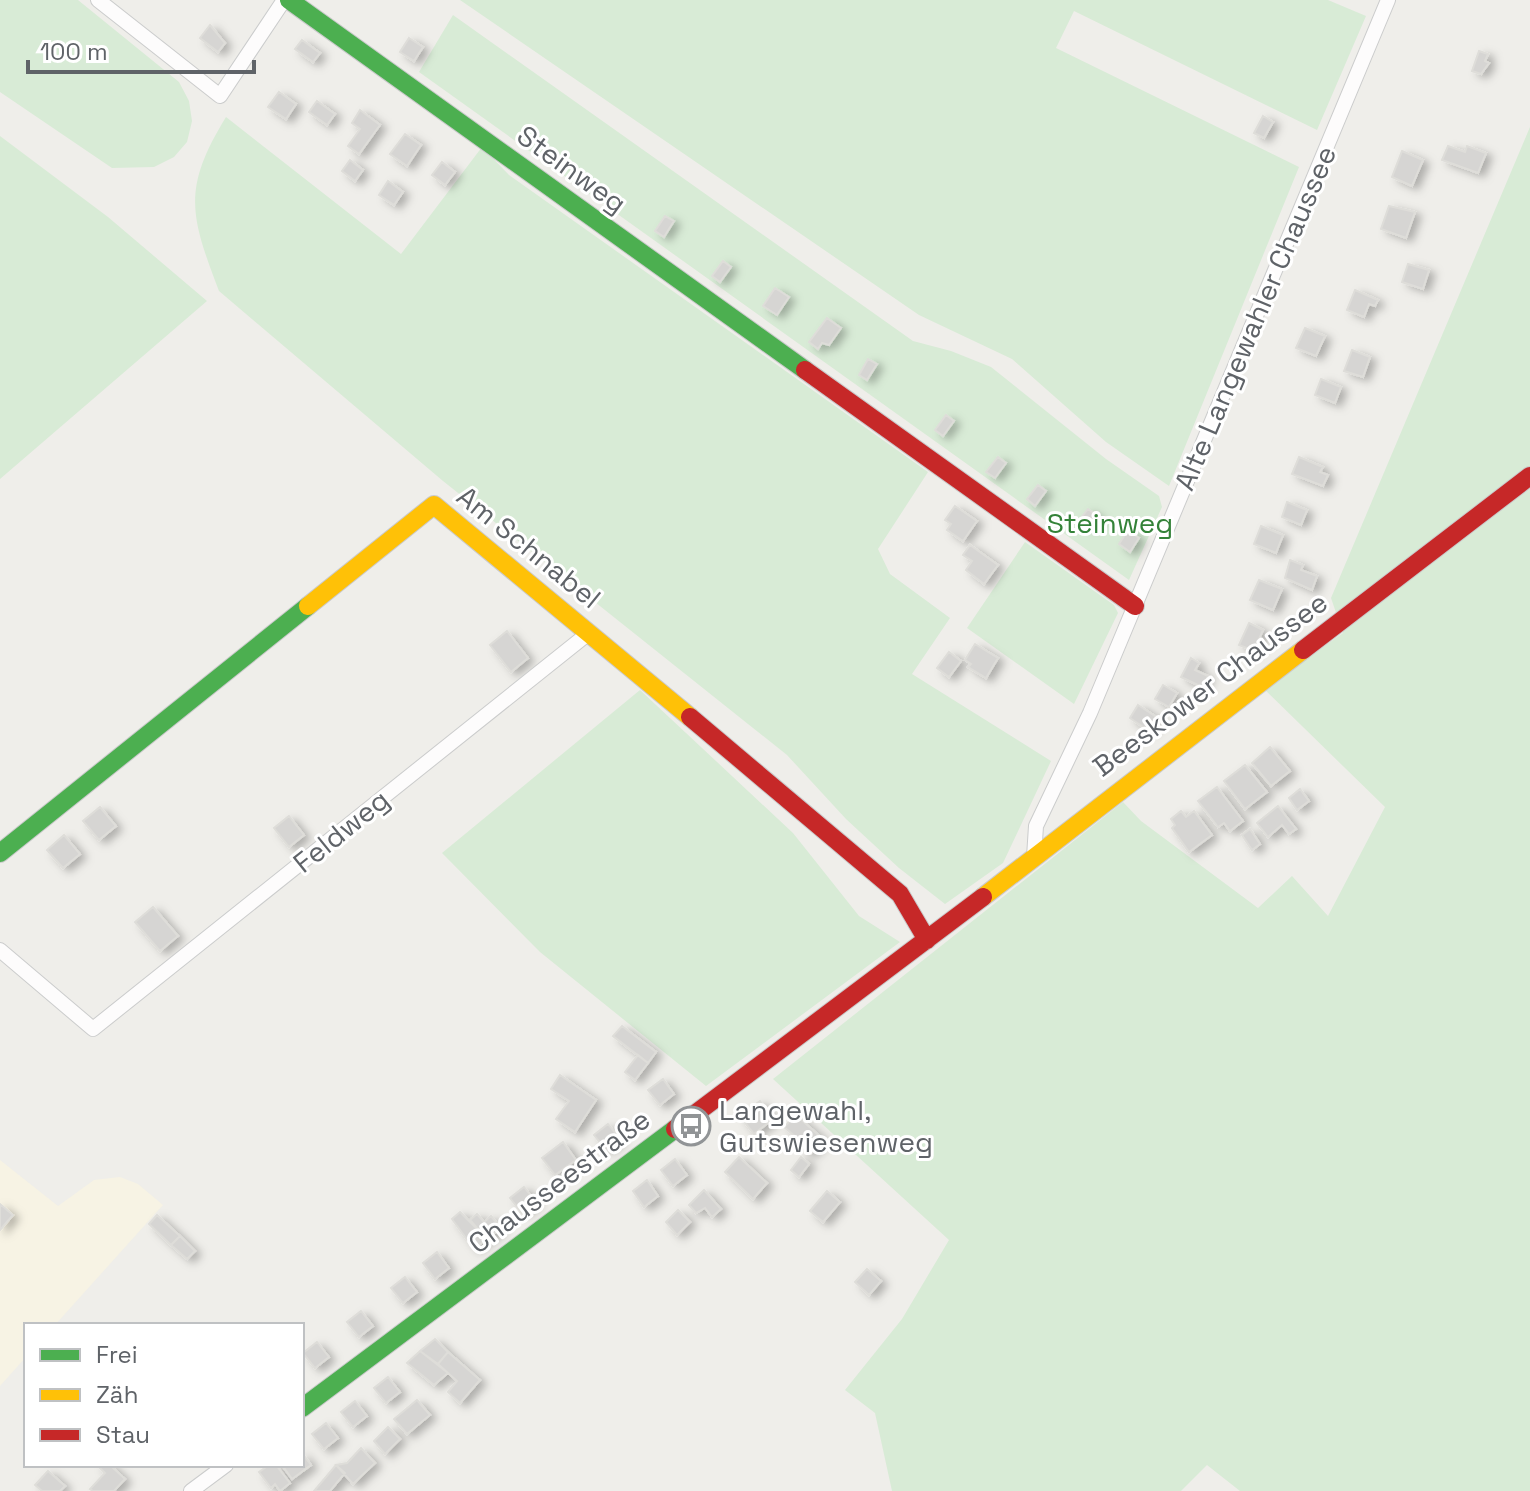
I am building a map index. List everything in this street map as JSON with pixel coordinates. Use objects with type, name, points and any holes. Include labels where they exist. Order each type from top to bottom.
[{"type":"street","points":[[98,0],[220,96],[286,0]]},
{"type":"street","name":"Steinweg","points":[[286,0],[1135,606]]},
{"type":"street","name":"Alte Langewahler Chaussee","points":[[1034,857],[1036,826],[1090,713],[1388,0]]},
{"type":"street","name":"Beeskower Chaussee","points":[[927,940],[1530,476]]},
{"type":"street","name":"Am Schnabel","points":[[0,853],[434,505],[590,632],[900,894],[927,940]]},
{"type":"street","name":"Feldweg","points":[[0,950],[93,1029],[590,632]]},
{"type":"street","name":"Chausseestraße","points":[[304,1407],[927,940]]},
{"type":"street","points":[[191,1491],[223,1467]]},
{"type":"shaded area","points":[[0,1160],[58,1206],[94,1180],[120,1177],[138,1184],[163,1205],[57,1323],[24,1323],[24,1359],[0,1386]]},
{"type":"green space","points":[[0,0],[78,0],[179,82],[189,101],[192,121],[187,142],[174,157],[154,167],[112,168],[0,92]]},
{"type":"green space","points":[[460,0],[1328,0],[1366,16],[1317,130],[1074,11],[1056,48],[1299,167],[1169,486],[1106,442],[1012,359],[919,315]]},
{"type":"green space","name":"Steinweg","points":[[453,15],[913,341],[951,351],[991,367],[1106,459],[1159,496],[1162,507],[1129,580],[419,72]]},
{"type":"green space","points":[[226,117],[401,254],[482,147],[509,175],[928,472],[878,549],[890,574],[950,618],[912,674],[1051,761],[1003,863],[945,904],[899,868],[846,819],[787,755],[443,481],[219,291],[202,242],[195,202],[202,164]]},
{"type":"green space","points":[[1530,127],[1530,1491],[1240,1491],[1207,1465],[1181,1491],[892,1491],[875,1413],[845,1390],[902,1319],[949,1240],[773,1079],[1123,802],[1141,821],[1258,908],[1292,876],[1328,916],[1385,807],[1264,689],[1343,633],[1331,598]]},
{"type":"green space","points":[[0,136],[108,217],[207,301],[0,479]]},
{"type":"green space","points":[[1025,542],[1114,605],[1118,613],[1074,704],[967,628]]},
{"type":"green space","points":[[640,690],[793,833],[859,916],[900,942],[706,1086],[540,952],[442,853]]},
{"type":"building","points":[[210,25],[225,43],[218,52],[200,38]]},
{"type":"building","points":[[409,38],[423,47],[414,61],[400,52]]},
{"type":"building","points":[[302,40],[320,53],[313,62],[295,49]]},
{"type":"building","points":[[1479,51],[1488,54],[1485,61],[1489,63],[1481,74],[1472,71]]},
{"type":"building","points":[[279,92],[296,104],[286,119],[268,107]]},
{"type":"building","points":[[317,101],[335,114],[327,125],[309,112]]},
{"type":"building","points":[[360,110],[380,125],[359,154],[348,146],[360,129],[352,123]]},
{"type":"building","points":[[1263,116],[1273,122],[1264,138],[1254,133]]},
{"type":"building","points":[[405,134],[421,145],[407,166],[390,154]]},
{"type":"building","points":[[1448,146],[1465,152],[1467,146],[1486,153],[1478,173],[1442,160]]},
{"type":"building","points":[[1402,151],[1423,160],[1412,186],[1392,177]]},
{"type":"building","points":[[350,160],[363,170],[355,181],[342,171]]},
{"type":"building","points":[[442,162],[455,172],[445,185],[432,175]]},
{"type":"building","points":[[388,181],[403,192],[394,205],[379,195]]},
{"type":"building","points":[[1389,206],[1415,212],[1406,238],[1381,229]]},
{"type":"building","points":[[665,216],[674,221],[664,237],[655,231]]},
{"type":"building","points":[[723,261],[731,267],[720,282],[712,276]]},
{"type":"building","points":[[1408,264],[1429,270],[1423,289],[1402,282]]},
{"type":"building","points":[[775,288],[789,297],[777,315],[763,306]]},
{"type":"building","points":[[1355,290],[1378,300],[1375,306],[1369,304],[1364,317],[1347,310]]},
{"type":"building","points":[[827,318],[841,328],[829,345],[822,343],[818,349],[809,342]]},
{"type":"building","points":[[1305,328],[1325,336],[1316,356],[1296,348]]},
{"type":"building","points":[[1352,350],[1370,357],[1363,377],[1344,371]]},
{"type":"building","points":[[868,359],[877,364],[867,380],[859,375]]},
{"type":"building","points":[[1321,379],[1341,387],[1335,403],[1315,395]]},
{"type":"building","points":[[946,415],[954,421],[943,436],[935,430]]},
{"type":"building","points":[[998,457],[1006,463],[995,478],[986,472]]},
{"type":"building","points":[[1299,457],[1323,467],[1320,472],[1328,475],[1323,486],[1292,474]]},
{"type":"building","points":[[1038,485],[1046,491],[1035,506],[1027,499]]},
{"type":"building","points":[[1287,502],[1307,510],[1301,525],[1282,517]]},
{"type":"building","points":[[955,506],[977,521],[963,541],[947,530],[951,524],[945,520]]},
{"type":"building","points":[[1088,509],[1099,517],[1091,527],[1080,519]]},
{"type":"building","points":[[1261,526],[1283,535],[1276,553],[1254,544]]},
{"type":"building","points":[[1128,530],[1139,538],[1130,552],[1119,544]]},
{"type":"building","points":[[970,545],[998,565],[984,584],[966,570],[972,561],[963,555]]},
{"type":"building","points":[[1290,560],[1303,565],[1301,570],[1317,576],[1312,590],[1285,578]]},
{"type":"building","points":[[1259,580],[1282,589],[1273,610],[1250,600]]},
{"type":"building","points":[[1249,623],[1263,630],[1254,651],[1239,645]]},
{"type":"building","points":[[507,631],[528,658],[511,672],[490,645]]},
{"type":"building","points":[[975,644],[998,658],[986,678],[968,667],[971,664],[965,660]]},
{"type":"building","points":[[949,652],[961,661],[949,677],[937,668]]},
{"type":"building","points":[[1191,658],[1199,663],[1195,670],[1208,676],[1202,687],[1181,677]]},
{"type":"building","points":[[1163,685],[1177,693],[1169,707],[1155,699]]},
{"type":"building","points":[[1138,705],[1158,718],[1149,731],[1130,718]]},
{"type":"building","points":[[1270,747],[1290,771],[1271,786],[1252,763]]},
{"type":"building","points":[[1245,765],[1267,792],[1245,809],[1224,781]]},
{"type":"building","points":[[1217,787],[1243,821],[1230,831],[1224,823],[1218,827],[1198,801]]},
{"type":"building","points":[[1300,789],[1309,801],[1297,810],[1289,798]]},
{"type":"building","points":[[1278,806],[1296,829],[1289,834],[1282,825],[1268,837],[1257,823]]},
{"type":"building","points":[[100,807],[116,826],[99,840],[83,821]]},
{"type":"building","points":[[1181,811],[1186,817],[1194,811],[1212,835],[1189,852],[1172,828],[1175,825],[1171,819]]},
{"type":"building","points":[[289,816],[304,835],[289,847],[274,828]]},
{"type":"building","points":[[1250,829],[1260,844],[1252,850],[1242,835]]},
{"type":"building","points":[[64,835],[80,854],[63,868],[47,850]]},
{"type":"building","points":[[153,907],[178,936],[160,951],[135,922]]},
{"type":"building","points":[[622,1026],[656,1052],[648,1063],[613,1036]]},
{"type":"building","points":[[638,1055],[648,1063],[635,1080],[625,1072]]},
{"type":"building","points":[[560,1075],[596,1100],[575,1132],[556,1119],[569,1101],[551,1089]]},
{"type":"building","points":[[663,1079],[674,1094],[660,1105],[648,1090]]},
{"type":"building","points":[[760,1101],[773,1119],[754,1134],[740,1116]]},
{"type":"building","points":[[796,1115],[823,1139],[811,1153],[801,1148],[803,1143],[784,1127]]},
{"type":"building","points":[[608,1124],[620,1139],[606,1150],[594,1135]]},
{"type":"building","points":[[563,1142],[576,1160],[555,1175],[542,1158]]},
{"type":"building","points":[[739,1157],[767,1183],[753,1199],[725,1172]]},
{"type":"building","points":[[801,1157],[809,1164],[799,1177],[791,1170]]},
{"type":"building","points":[[675,1159],[687,1175],[673,1186],[661,1170]]},
{"type":"building","points":[[647,1180],[658,1196],[644,1207],[633,1191]]},
{"type":"building","points":[[524,1187],[536,1202],[522,1213],[510,1198]]},
{"type":"building","points":[[704,1190],[721,1209],[712,1217],[705,1208],[696,1213],[689,1205]]},
{"type":"building","points":[[827,1191],[840,1202],[823,1222],[810,1211]]},
{"type":"building","points":[[0,1204],[13,1215],[0,1230]]},
{"type":"building","points":[[678,1210],[690,1222],[677,1235],[666,1222]]},
{"type":"building","points":[[460,1212],[487,1239],[474,1249],[452,1219]]},
{"type":"building","points":[[477,1214],[484,1222],[491,1216],[501,1228],[487,1239],[470,1220]]},
{"type":"building","points":[[157,1215],[180,1236],[171,1245],[149,1224]]},
{"type":"building","points":[[180,1236],[195,1251],[187,1259],[171,1245]]},
{"type":"building","points":[[437,1252],[449,1268],[435,1279],[423,1263]]},
{"type":"building","points":[[867,1269],[881,1281],[869,1295],[855,1282]]},
{"type":"building","points":[[405,1277],[417,1292],[403,1303],[391,1288]]},
{"type":"building","points":[[361,1311],[373,1326],[359,1337],[347,1322]]},
{"type":"building","points":[[435,1339],[448,1352],[438,1364],[420,1351]]},
{"type":"building","points":[[317,1342],[329,1357],[315,1368],[304,1352]]},
{"type":"building","points":[[420,1351],[448,1373],[434,1385],[407,1363]]},
{"type":"building","points":[[448,1352],[480,1380],[460,1403],[448,1392],[457,1381],[438,1364]]},
{"type":"building","points":[[388,1377],[400,1392],[386,1403],[374,1388]]},
{"type":"building","points":[[417,1400],[430,1415],[407,1434],[394,1419]]},
{"type":"building","points":[[355,1401],[367,1416],[353,1427],[341,1412]]},
{"type":"building","points":[[326,1423],[338,1438],[324,1449],[312,1434]]},
{"type":"building","points":[[388,1427],[400,1439],[385,1454],[374,1441]]},
{"type":"building","points":[[361,1448],[375,1463],[353,1484],[336,1465],[347,1463]]},
{"type":"building","points":[[304,1456],[311,1465],[292,1479],[283,1467],[304,1467]]},
{"type":"building","points":[[336,1465],[345,1473],[330,1491],[314,1491]]},
{"type":"building","points":[[99,1467],[112,1467],[125,1479],[114,1491],[90,1489],[105,1473]]},
{"type":"building","points":[[266,1467],[278,1467],[290,1483],[280,1491],[275,1484],[271,1488],[259,1472]]},
{"type":"building","points":[[48,1471],[65,1486],[60,1491],[42,1491],[35,1485]]},
{"type":"traffic: fast","points":[[289,0],[805,370]]},
{"type":"traffic: fast","points":[[0,853],[308,606]]},
{"type":"traffic: fast","points":[[304,1407],[675,1129]]},
{"type":"traffic: slow","points":[[308,606],[434,505],[690,717]]},
{"type":"traffic: slow","points":[[983,897],[1303,650]]},
{"type":"traffic: jam","points":[[805,370],[1135,606]]},
{"type":"traffic: jam","points":[[1303,650],[1530,476]]},
{"type":"traffic: jam","points":[[690,717],[900,894],[927,940]]},
{"type":"traffic: jam","points":[[675,1129],[983,897]]},
{"type":"place","name":"Langewahl, Gutswiesenweg","points":[[691,1126]]}]
